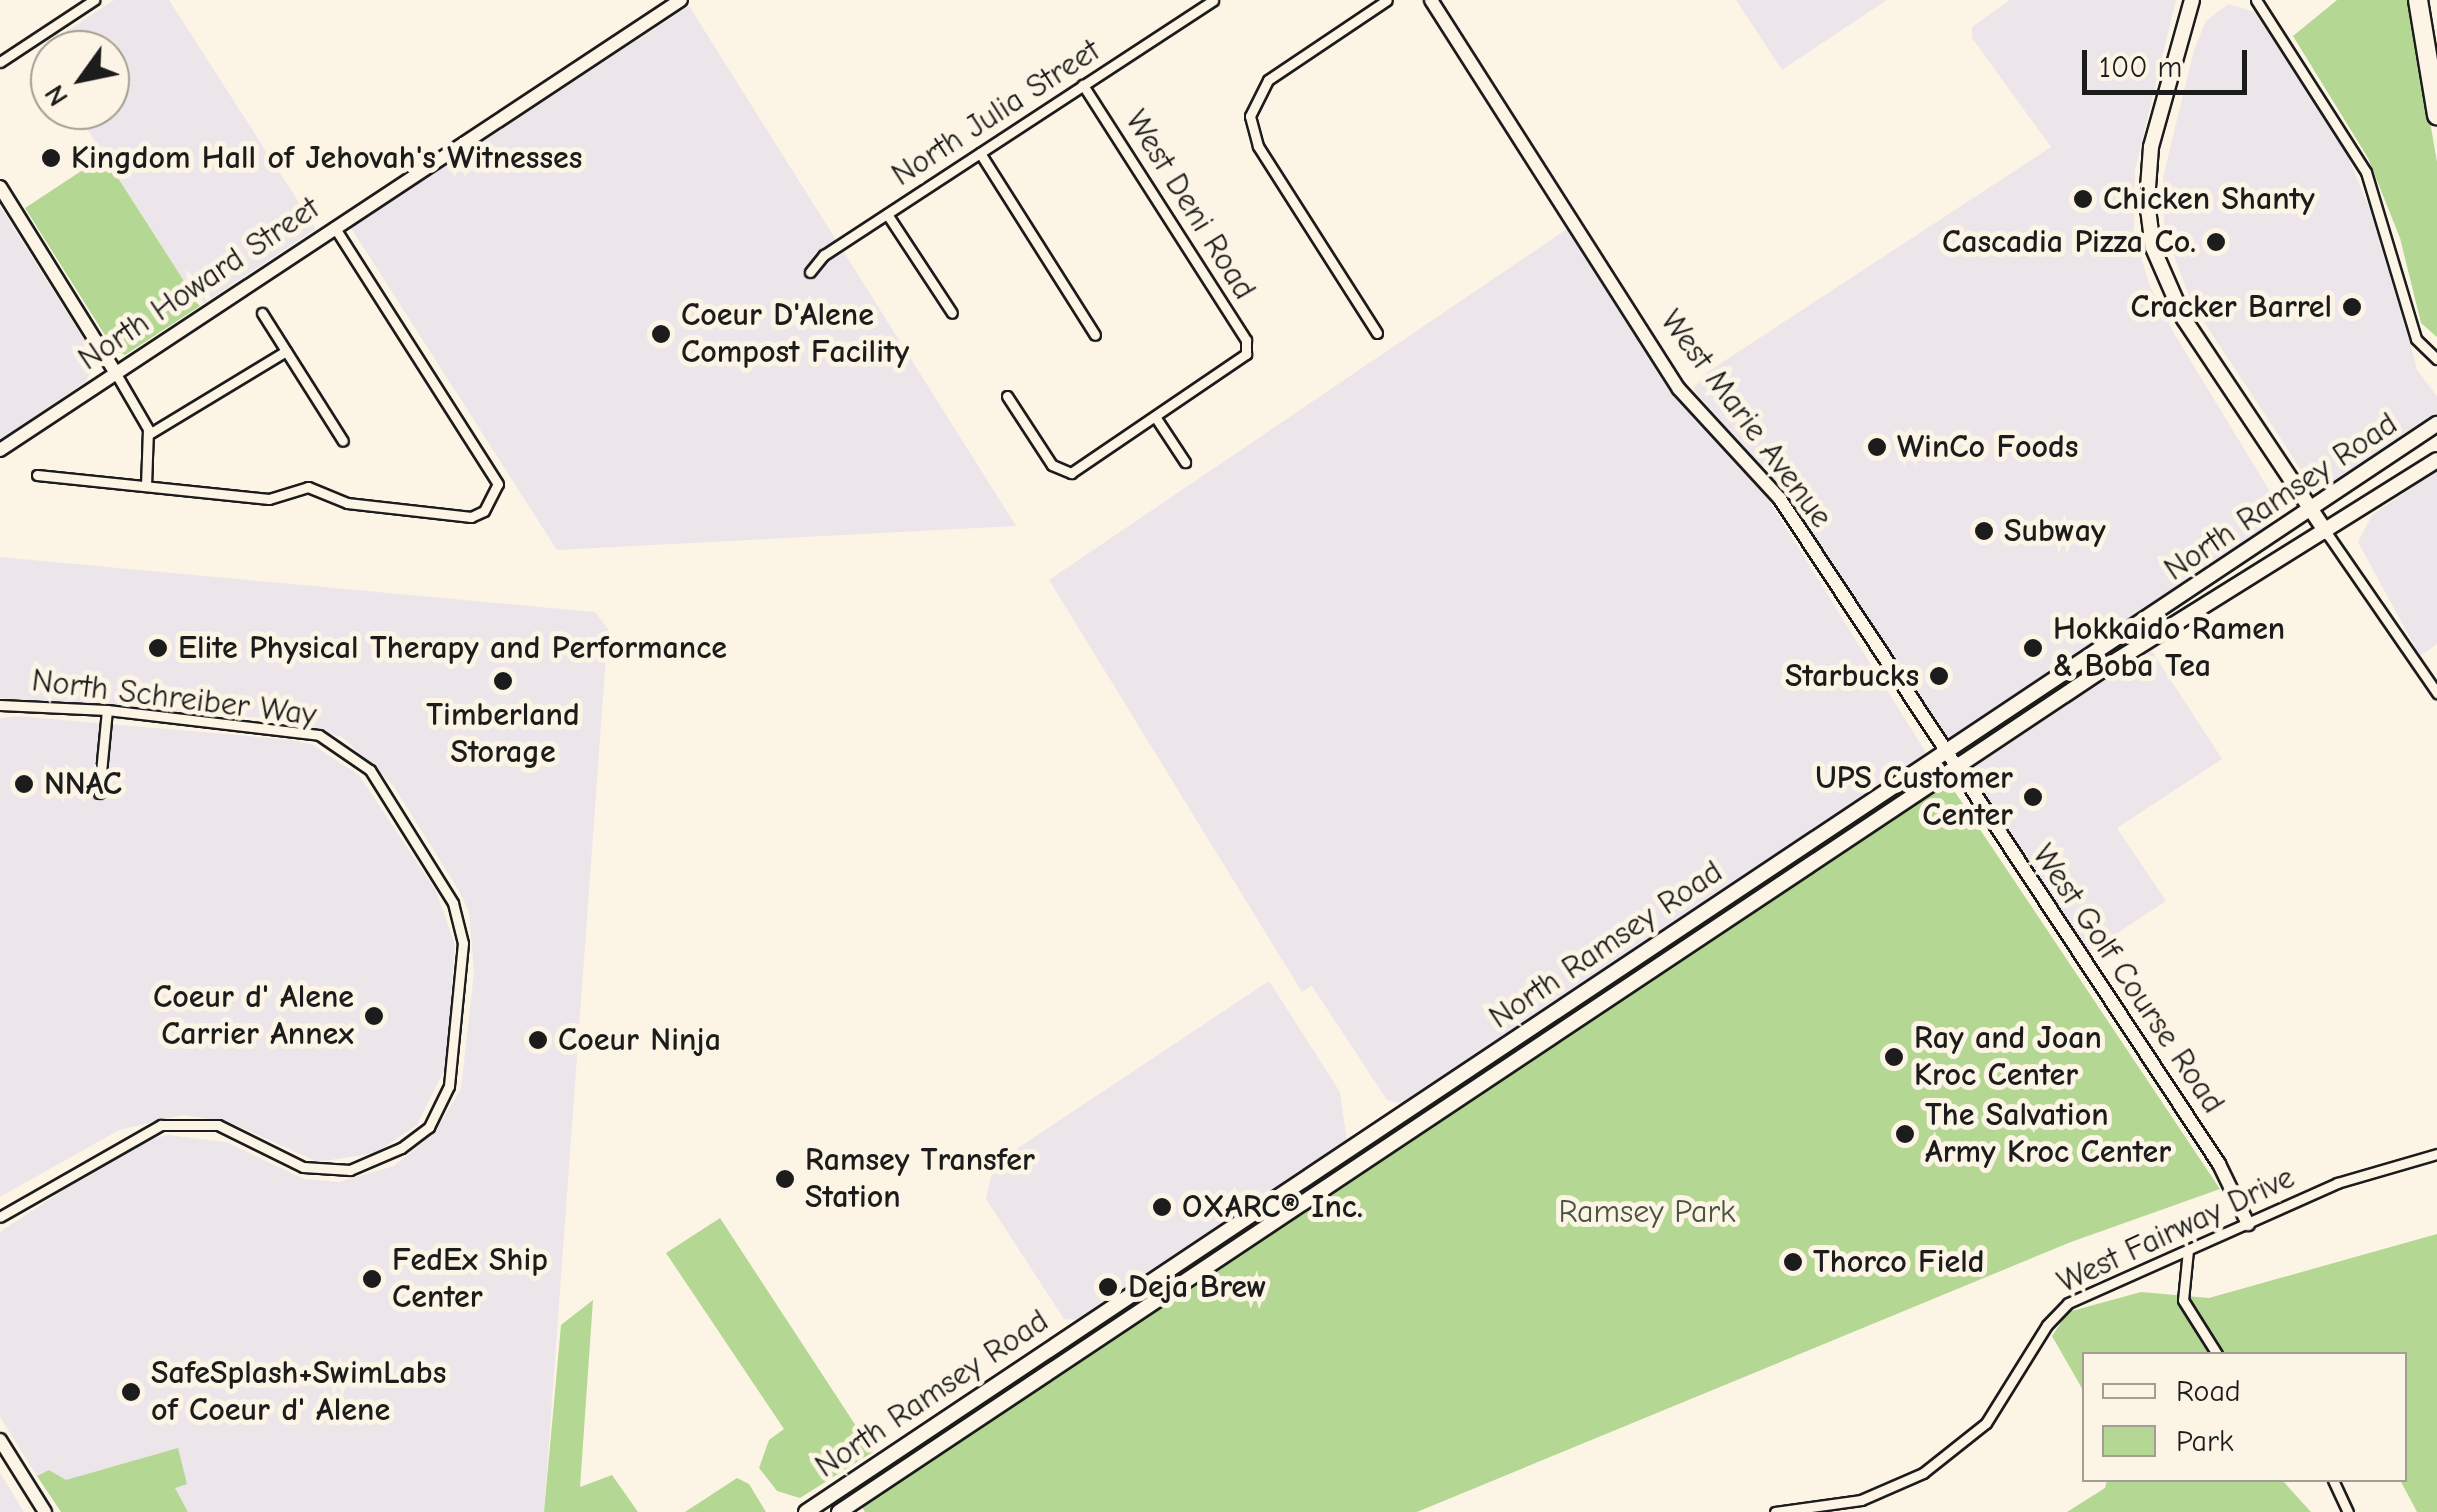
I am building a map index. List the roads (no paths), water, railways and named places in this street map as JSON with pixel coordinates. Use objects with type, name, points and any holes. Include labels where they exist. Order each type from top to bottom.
[{"type":"highway","points":[[2418,0],[2437,114]]},
{"type":"main road","points":[[2192,0],[2151,148],[2147,201],[2153,248],[2184,318],[2326,532]]},
{"type":"main road","name":"North Ramsey Road","points":[[806,1512],[1943,753],[2314,512],[2437,424]]},
{"type":"main road","name":"North Ramsey Road","points":[[839,1512],[1953,769],[2437,460]]},
{"type":"street","points":[[0,62],[94,0]]},
{"type":"street","name":"North Julia Street","points":[[810,272],[824,254],[1214,0]]},
{"type":"street","points":[[1376,333],[1258,146],[1250,109],[1268,80],[1386,0]]},
{"type":"street","name":"West Marie Avenue","points":[[1431,0],[1672,379],[1767,482],[1953,769]]},
{"type":"street","points":[[2256,0],[2366,172],[2416,339],[2437,359]]},
{"type":"street","name":"North Howard Street","points":[[0,450],[671,2]]},
{"type":"street","name":"West Deni Road","points":[[1083,86],[1246,340],[1246,354],[1156,418]]},
{"type":"street","points":[[980,153],[1095,335]]},
{"type":"street","points":[[0,188],[115,372],[136,398],[148,434],[146,485]]},
{"type":"street","points":[[887,214],[952,313]]},
{"type":"street","points":[[37,475],[269,499],[308,488],[347,503],[471,518],[492,501],[498,484],[334,227]]},
{"type":"street","points":[[262,314],[343,441]]},
{"type":"street","points":[[148,434],[286,351]]},
{"type":"street","points":[[1007,396],[1064,473],[1156,418],[1184,462]]},
{"type":"street","points":[[2326,532],[2437,694]]},
{"type":"street","name":"North Schreiber Way","points":[[0,705],[108,710],[319,735],[370,770],[453,902],[463,943],[462,1001],[449,1086],[430,1126],[402,1148],[350,1170],[302,1167],[218,1124],[161,1125],[0,1217]]},
{"type":"street","points":[[99,792],[108,710]]},
{"type":"street","name":"West Golf Course Road","points":[[1953,769],[2219,1164],[2248,1224]]},
{"type":"street","name":"West Fairway Drive","points":[[1775,1512],[1861,1500],[1923,1473],[1986,1423],[2055,1314],[2350,1178],[2437,1154]]},
{"type":"street","points":[[2188,1250],[2183,1300],[2216,1352]]},
{"type":"street","points":[[0,1440],[45,1512]]},
{"type":"street","points":[[2334,1482],[2348,1512]]},
{"type":"place","name":"Kingdom Hall of Jehovah's Witnesses","points":[[51,158]]},
{"type":"place","name":"Chicken Shanty","points":[[2083,199]]},
{"type":"place","name":"Cascadia Pizza Co.","points":[[2216,242]]},
{"type":"place","name":"Cracker Barrel","points":[[2352,307]]},
{"type":"place","name":"Coeur D'Alene Compost Facility","points":[[661,334]]},
{"type":"place","name":"WinCo Foods","points":[[1877,447]]},
{"type":"place","name":"Subway","points":[[1984,531]]},
{"type":"place","name":"Elite Physical Therapy and Performance","points":[[158,648]]},
{"type":"place","name":"Hokkaido Ramen & Boba Tea","points":[[2033,648]]},
{"type":"place","name":"Starbucks","points":[[1939,676]]},
{"type":"place","name":"Timberland Storage","points":[[503,681]]},
{"type":"place","name":"NNAC","points":[[24,784]]},
{"type":"place","name":"UPS Customer Center","points":[[2033,797]]},
{"type":"place","name":"Coeur d' Alene Carrier Annex","points":[[374,1016]]},
{"type":"place","name":"Coeur Ninja","points":[[538,1040]]},
{"type":"place","name":"Ray and Joan Kroc Center","points":[[1894,1057]]},
{"type":"place","name":"The Salvation Army Kroc Center","points":[[1905,1134]]},
{"type":"place","name":"Ramsey Transfer Station","points":[[785,1179]]},
{"type":"place","name":"OXARC® Inc.","points":[[1162,1207]]},
{"type":"place","name":"Thorco Field","points":[[1793,1262]]},
{"type":"place","name":"FedEx Ship Center","points":[[372,1279]]},
{"type":"place","name":"Deja Brew","points":[[1108,1287]]},
{"type":"place","name":"SafeSplash+SwimLabs of Coeur d' Alene","points":[[131,1392]]},
{"type":"park label","name":"Ramsey Park","points":[[1647,1212]]}]
